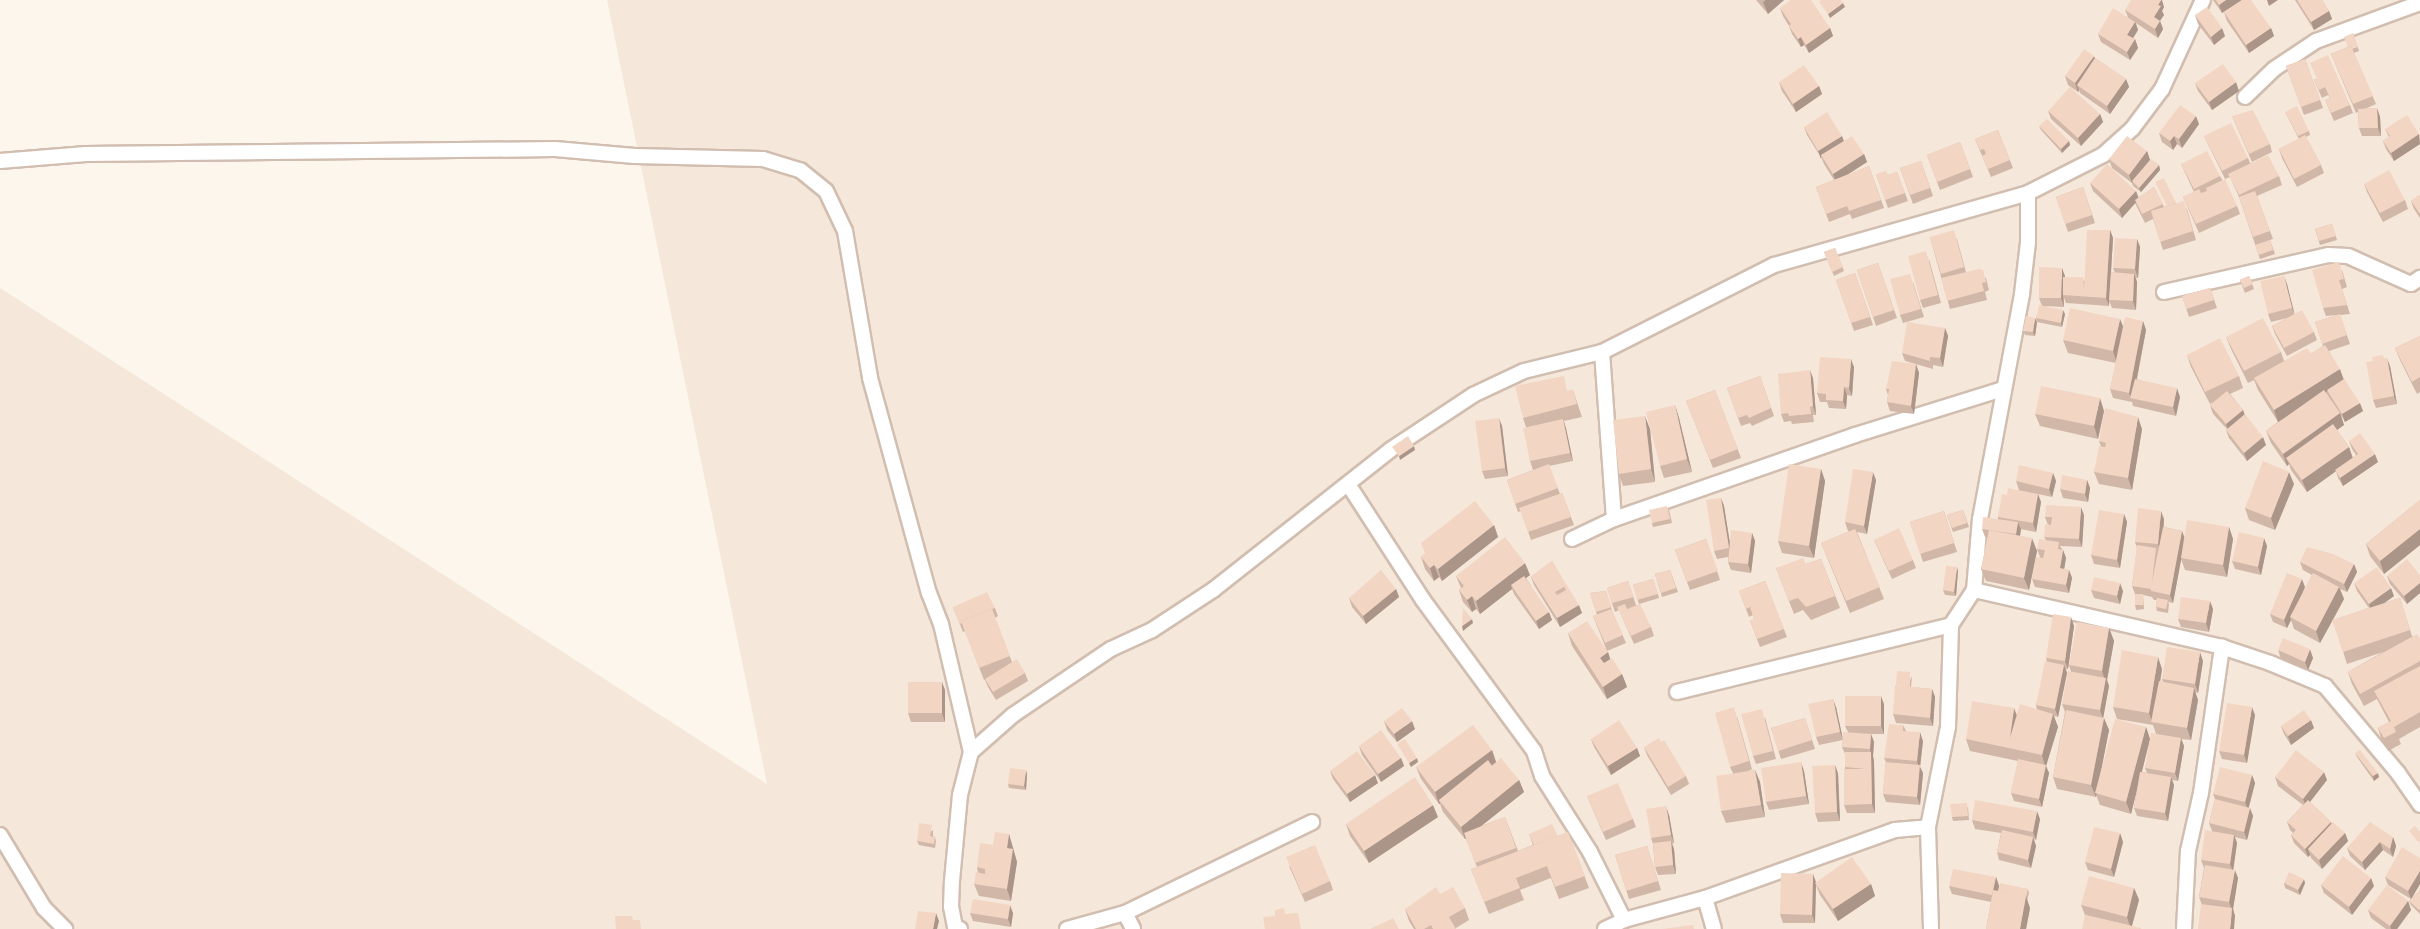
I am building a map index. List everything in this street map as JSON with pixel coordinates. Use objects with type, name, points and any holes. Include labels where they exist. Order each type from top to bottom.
[{"type":"street","points":[[971,752],[1013,715],[1089,664],[1152,630],[1213,590],[1390,450],[1473,394],[1524,370],[1602,352],[1774,265],[2028,193],[2103,155],[2132,129],[2162,89],[2203,0]]},
{"type":"street","points":[[2245,97],[2274,69],[2316,41],[2420,3]]},
{"type":"street","points":[[0,162],[86,154],[555,149],[635,156],[763,159],[800,170],[826,191],[845,231],[870,378],[929,593],[942,624],[971,752],[960,795],[951,881],[951,907],[955,927],[960,929]]},
{"type":"street","points":[[1931,929],[1928,827],[1948,727],[1951,625],[1974,590],[1980,519],[2022,294],[2028,242],[2028,193]]},
{"type":"street","points":[[2164,292],[2328,255],[2348,256],[2411,284],[2420,278]]},
{"type":"street","points":[[1602,352],[1614,519]]},
{"type":"street","points":[[1572,539],[1614,519],[1855,435],[2003,389]]},
{"type":"street","points":[[1348,484],[1423,600],[1534,751],[1542,776],[1590,852],[1624,920]]},
{"type":"street","points":[[1974,590],[2222,647],[2325,686],[2398,773],[2420,806]]},
{"type":"street","points":[[1677,692],[1951,625]]},
{"type":"street","points":[[2184,929],[2188,851],[2201,793],[2222,647]]},
{"type":"street","points":[[1067,929],[1125,913],[1312,822]]},
{"type":"street","points":[[1605,929],[1624,920],[1705,898],[1895,830],[1928,827]]},
{"type":"street","points":[[0,835],[44,908],[65,929]]},
{"type":"street","points":[[1705,898],[1713,929]]},
{"type":"street","points":[[1125,913],[1133,929]]},
{"type":"shaded area","points":[[607,0],[2420,0],[2420,929],[0,929],[0,288],[767,784]]},
{"type":"building","points":[[1791,0],[1811,0],[1830,28],[1806,45],[1801,37],[1798,39],[1780,8]]},
{"type":"building","points":[[1841,0],[1843,3],[1828,14],[1819,2]]},
{"type":"building","points":[[2131,0],[2161,0],[2158,5],[2161,6],[2154,17],[2160,21],[2155,29],[2125,10]]},
{"type":"building","points":[[2242,0],[2251,0],[2271,28],[2246,45],[2224,12]]},
{"type":"building","points":[[2297,0],[2322,0],[2329,11],[2311,22]]},
{"type":"building","points":[[2207,7],[2222,28],[2211,37],[2195,15]]},
{"type":"building","points":[[2113,8],[2135,22],[2127,35],[2135,39],[2127,52],[2098,34]]},
{"type":"building","points":[[2353,33],[2358,47],[2352,49],[2351,46],[2348,47],[2344,37]]},
{"type":"building","points":[[2351,46],[2373,96],[2353,104],[2331,54]]},
{"type":"building","points":[[2084,49],[2094,56],[2075,83],[2065,76]]},
{"type":"building","points":[[2328,55],[2350,105],[2331,113],[2325,100],[2330,98],[2325,87],[2319,90],[2310,63]]},
{"type":"building","points":[[2095,58],[2126,79],[2107,106],[2077,85]]},
{"type":"building","points":[[2305,59],[2320,100],[2301,107],[2286,66]]},
{"type":"building","points":[[2223,64],[2236,82],[2209,102],[2195,83]]},
{"type":"building","points":[[1804,65],[1819,86],[1793,104],[1779,82]]},
{"type":"building","points":[[2070,87],[2100,114],[2078,138],[2048,111]]},
{"type":"building","points":[[2180,105],[2196,116],[2179,139],[2174,136],[2170,141],[2159,133]]},
{"type":"building","points":[[2297,106],[2309,131],[2298,136],[2285,112]]},
{"type":"building","points":[[2377,108],[2378,128],[2359,128],[2358,109]]},
{"type":"building","points":[[2253,110],[2270,144],[2249,154],[2232,116]]},
{"type":"building","points":[[1827,112],[1842,136],[1818,151],[1804,127]]},
{"type":"building","points":[[2407,115],[2419,134],[2391,153],[2383,141],[2390,136],[2385,129]]},
{"type":"building","points":[[2047,119],[2069,141],[2061,149],[2039,126]]},
{"type":"building","points":[[2231,123],[2248,158],[2222,171],[2204,136]]},
{"type":"building","points":[[1998,130],[2010,160],[1988,169],[1982,156],[1986,154],[1984,149],[1980,150],[1975,139]]},
{"type":"building","points":[[2305,135],[2321,165],[2294,179],[2279,149]]},
{"type":"building","points":[[1852,136],[1864,154],[1833,174],[1821,155]]},
{"type":"building","points":[[2127,136],[2147,151],[2129,175],[2109,159]]},
{"type":"building","points":[[1960,142],[1970,169],[1937,182],[1927,155]]},
{"type":"building","points":[[2207,151],[2220,176],[2194,189],[2181,164]]},
{"type":"building","points":[[2268,155],[2279,176],[2239,195],[2228,174]]},
{"type":"building","points":[[2151,159],[2159,165],[2139,188],[2132,181]]},
{"type":"building","points":[[1921,161],[1930,188],[1910,195],[1900,168]]},
{"type":"building","points":[[2107,164],[2136,191],[2119,209],[2090,183]]},
{"type":"building","points":[[1869,166],[1881,200],[1849,211],[1847,206],[1826,214],[1816,187]]},
{"type":"building","points":[[2389,170],[2405,200],[2380,213],[2364,184]]},
{"type":"building","points":[[1886,171],[1888,175],[1897,172],[1905,193],[1885,200],[1876,174]]},
{"type":"building","points":[[2164,178],[2176,203],[2167,206],[2155,182]]},
{"type":"building","points":[[2225,179],[2237,206],[2196,224],[2183,197],[2199,189],[2201,193],[2207,191],[2206,188]]},
{"type":"building","points":[[2083,187],[2092,215],[2065,224],[2056,197]]},
{"type":"building","points":[[2154,187],[2163,204],[2142,214],[2135,200]]},
{"type":"building","points":[[2255,191],[2270,231],[2253,237],[2239,197]]},
{"type":"building","points":[[2420,195],[2420,214],[2411,201]]},
{"type":"building","points":[[2184,201],[2193,231],[2160,242],[2151,211]]},
{"type":"building","points":[[2332,224],[2336,236],[2319,241],[2315,229]]},
{"type":"building","points":[[1954,230],[1964,267],[1941,274],[1930,237]]},
{"type":"building","points":[[2087,230],[2110,230],[2106,298],[2063,295],[2063,277],[2083,277],[2084,288]]},
{"type":"building","points":[[2115,238],[2137,239],[2135,269],[2113,268]]},
{"type":"building","points":[[2270,240],[2273,250],[2259,255],[2255,245]]},
{"type":"building","points":[[1835,248],[1843,267],[1832,272],[1824,252]]},
{"type":"building","points":[[1926,251],[1938,295],[1920,300],[1908,256]]},
{"type":"building","points":[[2339,262],[2344,279],[2339,280],[2347,305],[2323,308],[2312,270]]},
{"type":"building","points":[[1878,263],[1894,310],[1873,317],[1857,270]]},
{"type":"building","points":[[2039,267],[2062,268],[2061,298],[2039,298]]},
{"type":"building","points":[[1983,270],[1986,282],[1982,283],[1984,291],[1947,301],[1941,278]]},
{"type":"building","points":[[2111,272],[2134,274],[2133,301],[2109,300]]},
{"type":"building","points":[[1855,273],[1870,317],[1851,323],[1836,280]]},
{"type":"building","points":[[1910,274],[1921,309],[1900,315],[1890,279]]},
{"type":"building","points":[[2249,276],[2253,284],[2244,288],[2240,280]]},
{"type":"building","points":[[2284,276],[2292,308],[2268,314],[2260,281]]},
{"type":"building","points":[[2210,288],[2214,300],[2186,309],[2182,296]]},
{"type":"building","points":[[2039,305],[2063,310],[2061,323],[2036,318]]},
{"type":"building","points":[[2070,308],[2120,319],[2113,351],[2063,340]]},
{"type":"building","points":[[2302,310],[2314,332],[2284,348],[2272,326]]},
{"type":"building","points":[[2340,314],[2347,335],[2322,344],[2315,322]]},
{"type":"building","points":[[2026,316],[2035,318],[2033,332],[2023,331]]},
{"type":"building","points":[[2125,317],[2143,321],[2129,393],[2110,389]]},
{"type":"building","points":[[2263,318],[2281,352],[2244,371],[2226,337]]},
{"type":"building","points":[[1907,322],[1945,328],[1940,358],[1930,357],[1930,361],[1902,353]]},
{"type":"building","points":[[2420,336],[2420,377],[2412,382],[2395,348]]},
{"type":"building","points":[[2220,338],[2239,376],[2205,392],[2187,355]]},
{"type":"building","points":[[2325,345],[2340,369],[2274,410],[2254,378],[2307,348],[2311,354]]},
{"type":"building","points":[[2383,355],[2384,359],[2387,358],[2394,396],[2373,400],[2366,362],[2373,361],[2372,357]]},
{"type":"building","points":[[1820,357],[1851,359],[1849,388],[1844,387],[1843,401],[1826,400],[1826,394],[1817,393]]},
{"type":"building","points":[[1892,361],[1916,364],[1911,406],[1887,402],[1889,389],[1886,389]]},
{"type":"building","points":[[1810,370],[1813,406],[1810,407],[1811,414],[1781,414],[1778,374]]},
{"type":"building","points":[[1564,376],[1567,391],[1573,390],[1577,404],[1523,418],[1515,386]]},
{"type":"building","points":[[1760,376],[1771,408],[1749,418],[1747,415],[1738,418],[1727,388]]},
{"type":"building","points":[[2135,379],[2177,388],[2173,407],[2130,398]]},
{"type":"building","points":[[2344,379],[2360,403],[2342,414],[2327,390]]},
{"type":"building","points":[[2041,386],[2100,398],[2094,426],[2035,414]]},
{"type":"building","points":[[1715,390],[1738,449],[1710,460],[1686,401]]},
{"type":"building","points":[[2324,390],[2340,413],[2283,454],[2266,431]]},
{"type":"building","points":[[2227,391],[2243,410],[2226,424],[2210,405]]},
{"type":"building","points":[[1675,405],[1687,459],[1660,466],[1646,412]]},
{"type":"building","points":[[2105,408],[2138,417],[2128,478],[2094,472],[2099,446],[2105,447],[2106,443],[2099,441]]},
{"type":"building","points":[[2245,414],[2263,437],[2244,453],[2226,430]]},
{"type":"building","points":[[1645,416],[1651,469],[1619,474],[1613,420]]},
{"type":"building","points":[[1499,418],[1505,468],[1482,471],[1475,421]]},
{"type":"building","points":[[1563,419],[1570,453],[1530,461],[1523,428]]},
{"type":"building","points":[[2333,424],[2349,447],[2302,480],[2286,458]]},
{"type":"building","points":[[2360,433],[2375,454],[2340,478],[2335,470],[2358,454],[2349,441]]},
{"type":"building","points":[[1408,436],[1414,446],[1399,456],[1392,447]]},
{"type":"building","points":[[2263,461],[2289,472],[2271,518],[2245,508]]},
{"type":"building","points":[[1549,464],[1558,488],[1515,504],[1507,480]]},
{"type":"building","points":[[1789,464],[1821,469],[1809,546],[1778,541]]},
{"type":"building","points":[[2019,465],[2053,473],[2049,489],[2016,481]]},
{"type":"building","points":[[1853,469],[1873,472],[1864,526],[1845,522]]},
{"type":"building","points":[[2062,475],[2087,480],[2085,494],[2060,489]]},
{"type":"building","points":[[2008,488],[2038,494],[2033,523],[1998,517],[2002,494],[2007,495]]},
{"type":"building","points":[[1562,493],[1571,517],[1528,532],[1519,508]]},
{"type":"building","points":[[1721,498],[1729,548],[1714,551],[1706,500]]},
{"type":"building","points":[[2420,500],[2420,529],[2380,561],[2366,544]]},
{"type":"building","points":[[1475,501],[1494,525],[1438,569],[1434,565],[1430,568],[1421,557],[1425,553],[1421,543]]},
{"type":"building","points":[[2046,505],[2081,507],[2079,539],[2044,537],[2045,524],[2051,525],[2052,517],[2045,517]]},
{"type":"building","points":[[1667,506],[1670,519],[1652,523],[1649,510]]},
{"type":"building","points":[[2138,508],[2161,511],[2158,544],[2135,542]]},
{"type":"building","points":[[1963,510],[1967,523],[1952,528],[1947,515]]},
{"type":"building","points":[[2099,510],[2124,514],[2117,560],[2091,555]]},
{"type":"building","points":[[1944,511],[1954,543],[1920,554],[1910,522]]},
{"type":"building","points":[[1983,517],[2018,522],[2016,534],[1982,529]]},
{"type":"building","points":[[2187,520],[2229,527],[2223,565],[2181,558]]},
{"type":"building","points":[[2163,527],[2182,531],[2170,595],[2132,586],[2137,545],[2156,548],[2152,582]]},
{"type":"building","points":[[1899,528],[1913,560],[1889,571],[1874,540]]},
{"type":"building","points":[[1855,529],[1880,587],[1846,601],[1821,543]]},
{"type":"building","points":[[1731,530],[1752,533],[1748,564],[1728,562]]},
{"type":"building","points":[[1989,530],[2032,538],[2024,578],[1981,569]]},
{"type":"building","points":[[2239,532],[2264,538],[2258,567],[2232,561]]},
{"type":"building","points":[[1505,537],[1525,563],[1476,601],[1472,596],[1467,600],[1459,590],[1464,586],[1456,576]]},
{"type":"building","points":[[1706,539],[1718,571],[1687,582],[1675,550]]},
{"type":"building","points":[[2039,539],[2059,542],[2058,549],[2063,550],[2060,568],[2069,570],[2066,585],[2032,579],[2036,557],[2043,558],[2045,550],[2037,549]]},
{"type":"building","points":[[2307,547],[2333,554],[2354,564],[2344,584],[2300,562]]},
{"type":"building","points":[[1803,558],[1806,564],[1821,559],[1835,596],[1806,607],[1798,598],[1789,601],[1776,568]]},
{"type":"building","points":[[2407,559],[2420,575],[2420,583],[2404,596],[2387,576]]},
{"type":"building","points":[[1552,561],[1579,605],[1557,618],[1531,577]],"holes":[[[1564,587],[1566,590],[1557,595],[1555,592]]]},
{"type":"building","points":[[1946,566],[1957,567],[1954,592],[1943,590]]},
{"type":"building","points":[[2377,567],[2391,588],[2369,604],[2354,583]]},
{"type":"building","points":[[1381,570],[1396,589],[1363,616],[1349,598]]},
{"type":"building","points":[[1670,570],[1676,588],[1661,593],[1655,574]]},
{"type":"building","points":[[2287,573],[2302,579],[2284,620],[2270,614]]},
{"type":"building","points":[[2313,573],[2339,587],[2316,631],[2290,617]]},
{"type":"building","points":[[1524,576],[1549,612],[1536,621],[1511,585]]},
{"type":"building","points":[[2094,577],[2120,583],[2117,596],[2091,590]]},
{"type":"building","points":[[1653,579],[1658,594],[1637,600],[1633,585]]},
{"type":"building","points":[[1628,581],[1634,597],[1612,603],[1607,588]]},
{"type":"building","points":[[1765,581],[1784,629],[1757,639],[1750,621],[1754,619],[1750,607],[1746,609],[1739,591]]},
{"type":"building","points":[[1606,591],[1612,607],[1596,612],[1590,593]]},
{"type":"building","points":[[987,592],[995,608],[961,621],[960,624],[953,607]]},
{"type":"building","points":[[2135,594],[2143,594],[2143,605],[2135,605]]},
{"type":"building","points":[[2181,597],[2210,601],[2206,623],[2178,619]]},
{"type":"building","points":[[2157,598],[2168,600],[2166,609],[2156,607]]},
{"type":"building","points":[[2400,598],[2410,630],[2343,652],[2332,620]]},
{"type":"building","points":[[1625,604],[1627,609],[1640,604],[1651,627],[1631,636],[1617,607]]},
{"type":"building","points":[[1463,608],[1472,619],[1462,626]]},
{"type":"building","points":[[992,609],[1010,656],[979,668],[961,621]]},
{"type":"building","points":[[1611,609],[1623,635],[1605,643],[1593,616]]},
{"type":"building","points":[[2053,614],[2071,617],[2065,661],[2046,658]]},
{"type":"building","points":[[1587,621],[1608,652],[1600,658],[1604,663],[1612,658],[1622,674],[1603,687],[1568,633]]},
{"type":"building","points":[[2077,622],[2109,628],[2102,671],[2069,665]]},
{"type":"building","points":[[2417,634],[2420,639],[2420,661],[2360,694],[2348,672]]},
{"type":"building","points":[[2283,638],[2310,649],[2305,662],[2278,650]]},
{"type":"building","points":[[2167,647],[2200,652],[2195,684],[2162,679]]},
{"type":"building","points":[[2122,650],[2158,657],[2149,713],[2113,707]]},
{"type":"building","points":[[1017,659],[1025,673],[993,692],[985,679]]},
{"type":"building","points":[[2045,661],[2064,665],[2055,709],[2036,705]]},
{"type":"building","points":[[2420,666],[2420,712],[2394,727],[2396,732],[2384,738],[2378,728],[2391,721],[2374,691]]},
{"type":"building","points":[[1897,671],[1910,672],[1910,687],[1896,685]]},
{"type":"building","points":[[2068,671],[2106,678],[2100,710],[2062,704]]},
{"type":"building","points":[[2159,681],[2194,688],[2187,728],[2151,722]]},
{"type":"building","points":[[908,682],[942,682],[942,713],[908,713]]},
{"type":"building","points":[[1895,685],[1932,689],[1930,718],[1893,714]]},
{"type":"building","points":[[1845,696],[1881,696],[1881,726],[1845,726]]},
{"type":"building","points":[[1833,699],[1840,732],[1816,737],[1808,704]]},
{"type":"building","points":[[1972,701],[2014,708],[2010,738],[2020,704],[2053,714],[2042,755],[1966,739]]},
{"type":"building","points":[[2227,703],[2252,707],[2244,755],[2219,751]]},
{"type":"building","points":[[1734,707],[1749,761],[1730,767],[1715,713]]},
{"type":"building","points":[[1402,708],[1412,721],[1394,734],[1384,721]]},
{"type":"building","points":[[1762,709],[1773,751],[1753,756],[1741,714]]},
{"type":"building","points":[[2066,710],[2104,718],[2091,785],[2053,777]]},
{"type":"building","points":[[2304,710],[2311,720],[2288,736],[2281,726]]},
{"type":"building","points":[[1805,718],[1812,740],[1778,751],[1771,728]]},
{"type":"building","points":[[2115,719],[2146,727],[2126,802],[2095,793]]},
{"type":"building","points":[[1619,720],[1637,748],[1608,766],[1591,739]]},
{"type":"building","points":[[1889,724],[1903,725],[1903,731],[1920,732],[1917,761],[1884,758]]},
{"type":"building","points":[[1473,725],[1492,750],[1435,792],[1416,767]]},
{"type":"building","points":[[1381,730],[1401,758],[1378,774],[1359,746]]},
{"type":"building","points":[[1843,732],[1871,734],[1870,749],[1842,747]]},
{"type":"building","points":[[2151,733],[2181,738],[2175,773],[2145,768]]},
{"type":"building","points":[[1659,738],[1661,742],[1664,740],[1686,776],[1668,787],[1644,747]]},
{"type":"building","points":[[1405,739],[1417,758],[1409,763],[1397,744]]},
{"type":"building","points":[[2296,750],[2324,772],[2303,799],[2275,777]]},
{"type":"building","points":[[2360,750],[2378,773],[2373,776],[2355,753]]},
{"type":"building","points":[[1357,751],[1375,775],[1347,794],[1330,771]]},
{"type":"building","points":[[1845,752],[1871,752],[1872,804],[1844,805],[1844,769],[1866,769],[1845,767]]},
{"type":"building","points":[[1501,758],[1519,780],[1461,827],[1439,800],[1488,760],[1492,766]]},
{"type":"building","points":[[2018,759],[2046,765],[2039,799],[2011,793]]},
{"type":"building","points":[[1801,762],[1806,796],[1766,802],[1761,768]]},
{"type":"building","points":[[1885,762],[1920,765],[1917,797],[1883,794]]},
{"type":"building","points":[[1835,765],[1837,812],[1815,813],[1812,766]]},
{"type":"building","points":[[2220,767],[2252,775],[2245,802],[2213,794]]},
{"type":"building","points":[[1010,768],[1026,770],[1024,786],[1008,784]]},
{"type":"building","points":[[1755,770],[1761,805],[1721,811],[1716,776]]},
{"type":"building","points":[[2140,772],[2171,777],[2165,813],[2134,808]]},
{"type":"building","points":[[1415,777],[1433,805],[1364,851],[1346,824]]},
{"type":"building","points":[[1618,783],[1633,819],[1603,832],[1587,796]]},
{"type":"building","points":[[2215,799],[2250,808],[2244,832],[2209,823]]},
{"type":"building","points":[[1975,800],[2037,811],[2033,832],[1972,820]]},
{"type":"building","points":[[2308,800],[2331,822],[2305,849],[2291,835],[2296,830],[2287,822]]},
{"type":"building","points":[[1967,803],[1968,816],[1952,817],[1950,804]]},
{"type":"building","points":[[1666,806],[1671,835],[1651,838],[1646,809]]},
{"type":"building","points":[[1505,817],[1516,848],[1475,863],[1464,833]]},
{"type":"building","points":[[2333,822],[2345,833],[2319,860],[2308,849]]},
{"type":"building","points":[[2370,822],[2393,837],[2390,849],[2380,842],[2362,862],[2347,848]]},
{"type":"building","points":[[919,823],[932,825],[930,836],[935,837],[934,844],[917,841]]},
{"type":"building","points":[[1552,824],[1558,836],[1534,845],[1529,834]]},
{"type":"building","points":[[2415,826],[2420,832],[2418,842],[2409,831]]},
{"type":"building","points":[[2094,827],[2120,833],[2111,869],[2085,862]]},
{"type":"building","points":[[2002,830],[2033,837],[2028,860],[1997,852]]},
{"type":"building","points":[[2205,830],[2234,835],[2230,864],[2201,860]]},
{"type":"building","points":[[995,832],[1009,834],[1007,848],[1013,849],[1007,889],[974,884],[976,872],[985,874],[985,869],[977,867],[980,843],[993,845]]},
{"type":"building","points":[[1568,832],[1585,876],[1555,887],[1547,866],[1516,878],[1520,888],[1484,902],[1471,869]]},
{"type":"building","points":[[1671,841],[1673,865],[1655,867],[1653,843]]},
{"type":"building","points":[[1315,845],[1330,881],[1302,894],[1286,857]]},
{"type":"building","points":[[1647,846],[1658,881],[1626,891],[1615,855]]},
{"type":"building","points":[[2402,847],[2420,858],[2420,871],[2408,891],[2385,877]]},
{"type":"building","points":[[2343,856],[2371,878],[2349,907],[2321,885]]},
{"type":"building","points":[[1852,857],[1871,884],[1833,909],[1815,883]]},
{"type":"building","points":[[2205,865],[2235,870],[2229,902],[2199,897]]},
{"type":"building","points":[[1953,869],[1996,877],[1992,895],[1949,886]]},
{"type":"building","points":[[2289,872],[2304,879],[2298,890],[2284,883]]},
{"type":"building","points":[[1781,873],[1813,874],[1812,915],[1780,914]]},
{"type":"building","points":[[2089,876],[2134,888],[2127,917],[2081,905]]},
{"type":"building","points":[[2000,883],[2028,889],[2026,897],[1998,891]]},
{"type":"building","points":[[2387,885],[2408,901],[2390,926],[2368,910]]},
{"type":"building","points":[[1436,887],[1440,894],[1453,887],[1465,908],[1449,917],[1456,929],[1433,929],[1431,925],[1416,929],[1405,909]]},
{"type":"building","points":[[1993,890],[2026,896],[2020,929],[1986,929]]},
{"type":"building","points":[[2420,890],[2420,909],[2419,910],[2409,901]]},
{"type":"building","points":[[973,899],[1010,905],[1008,919],[970,913]]},
{"type":"building","points":[[2201,904],[2232,908],[2230,929],[2198,929]]},
{"type":"building","points":[[1284,908],[1285,914],[1298,913],[1301,929],[1265,929],[1263,917],[1275,916],[1275,910]]},
{"type":"building","points":[[918,911],[936,913],[933,929],[915,929]]},
{"type":"building","points":[[2085,915],[2141,928],[2141,929],[2082,929]]},
{"type":"building","points":[[615,916],[632,916],[633,920],[640,920],[641,929],[616,929]]},
{"type":"building","points":[[1393,918],[1399,929],[1370,929]]},
{"type":"building","points":[[1693,925],[1694,929],[1662,929]]}]
